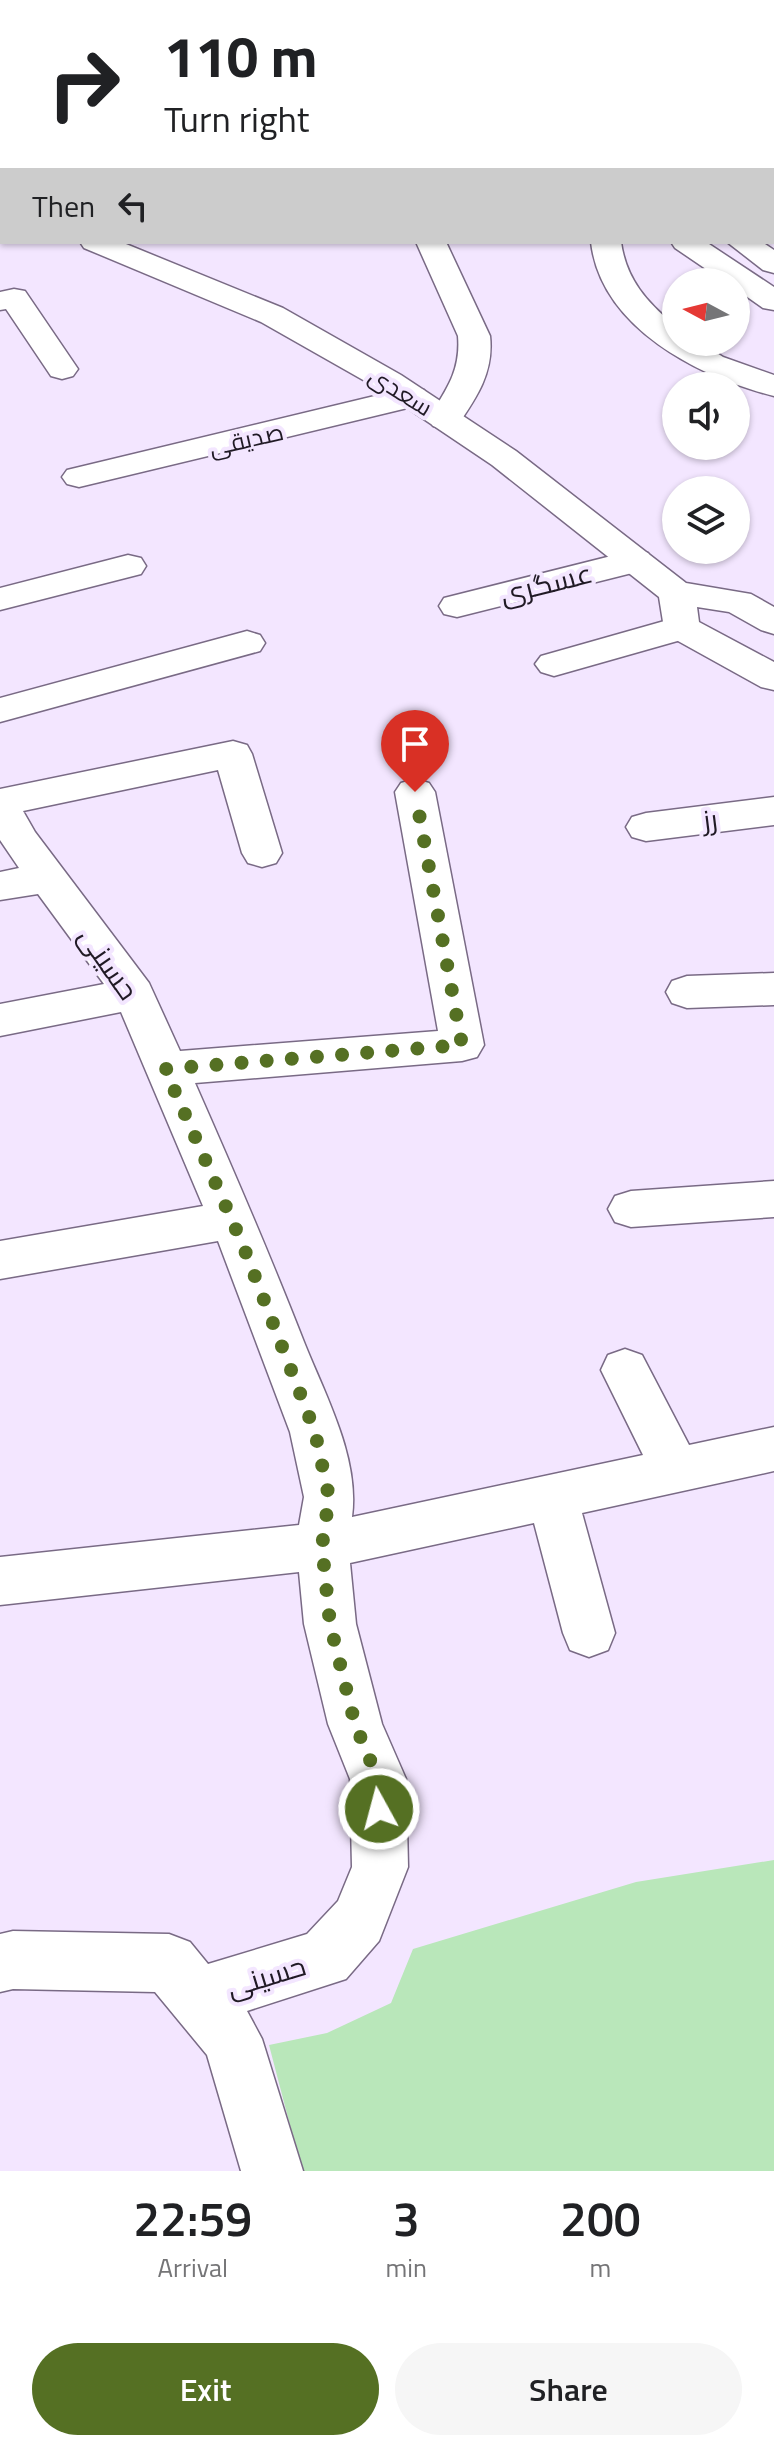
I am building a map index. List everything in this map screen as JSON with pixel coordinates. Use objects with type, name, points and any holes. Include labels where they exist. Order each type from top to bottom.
[{"type":"street","name":"سعدی","points":[[100,244],[272,315],[412,397],[504,458],[635,561],[679,610],[774,678]]},
{"type":"street","points":[[432,244],[438,265],[460,301],[477,340],[473,372],[445,419]]},
{"type":"street","points":[[606,244],[616,282],[662,331]]},
{"type":"street","points":[[689,244],[774,301]]},
{"type":"street","points":[[0,301],[14,298],[62,369]]},
{"type":"street","points":[[700,356],[712,364],[774,386]]},
{"type":"street","name":"صدیقی","points":[[79,477],[412,397]]},
{"type":"street","name":"عسگری","points":[[457,606],[635,561]]},
{"type":"street","points":[[0,599],[128,566]]},
{"type":"street","name":"سعدی","points":[[679,610],[738,602],[774,622]]},
{"type":"street","points":[[554,664],[679,610]]},
{"type":"street","points":[[0,710],[247,643]]},
{"type":"street","points":[[0,804],[233,754],[262,853]]},
{"type":"street","points":[[165,1069],[462,1045],[415,792]]},
{"type":"street","name":"حسینی","points":[[0,804],[48,878],[134,994],[232,1220],[315,1432],[329,1497],[322,1546],[330,1624],[355,1724],[378,1779],[380,1867],[359,1921],[325,1958],[197,1997]]},
{"type":"street","name":"رز","points":[[646,827],[774,811]]},
{"type":"street","points":[[0,886],[48,878]]},
{"type":"street","points":[[687,992],[774,989]]},
{"type":"street","points":[[0,1020],[134,994]]},
{"type":"street","points":[[631,1209],[774,1199]]},
{"type":"street","points":[[0,1260],[232,1220]]},
{"type":"street","points":[[625,1370],[676,1469]]},
{"type":"street","points":[[0,1581],[322,1546],[774,1449]]},
{"type":"street","points":[[552,1496],[589,1633]]},
{"type":"street","name":"حسینی","points":[[0,1963],[13,1960],[169,1963],[232,2039],[272,2171]]},
{"type":"green space","points":[[774,1860],[774,2171],[302,2171],[269,2045],[327,2033],[391,2003],[413,1949],[636,1882]]},
{"type":"route","points":[[379,1809],[378,1779],[355,1724],[330,1624],[322,1546],[329,1497],[315,1432],[242,1243],[165,1069],[462,1045],[415,792]]}]
